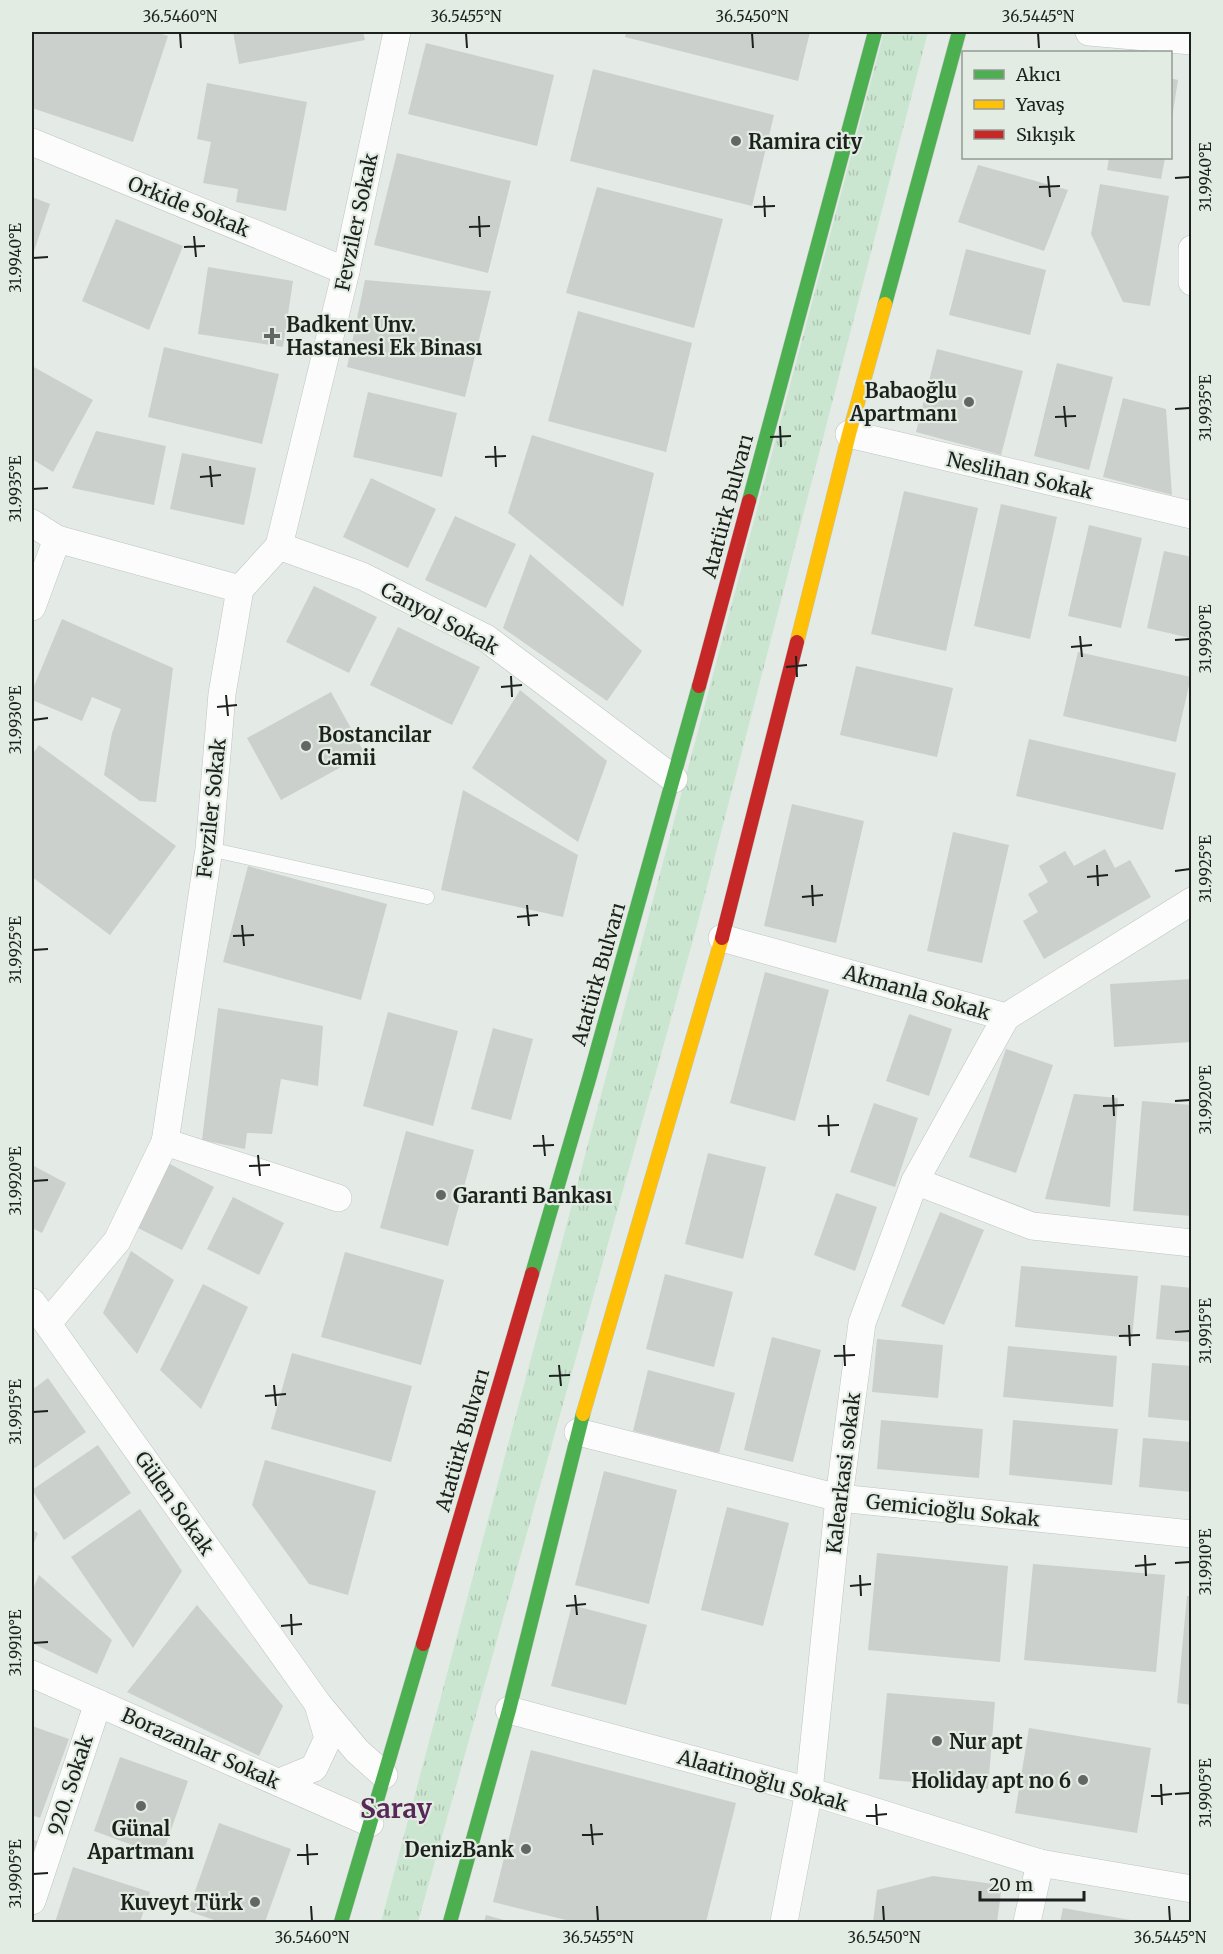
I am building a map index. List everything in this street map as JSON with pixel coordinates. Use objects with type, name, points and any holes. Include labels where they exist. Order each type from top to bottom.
[{"type":"street","name":"Fevziler Sokak","points":[[48,1323],[117,1241],[165,1142],[209,849],[222,694],[240,589],[279,546],[346,271],[397,32]]},
{"type":"street","name":"Atatürk Bulvarı","points":[[341,1923],[589,1079],[674,779],[875,32]]},
{"type":"street","points":[[450,1923],[510,1710],[578,1432],[722,938],[849,434],[959,32]]},
{"type":"street","points":[[1089,32],[1191,41]]},
{"type":"street","name":"Orkide Sokak","points":[[32,142],[346,271]]},
{"type":"street","points":[[1191,249],[1191,282]]},
{"type":"street","name":"Neslihan Sokak","points":[[849,434],[1191,515]]},
{"type":"street","points":[[32,523],[57,539],[240,589]]},
{"type":"street","points":[[32,607],[57,539]]},
{"type":"street","name":"Canyol Sokak","points":[[279,546],[362,576],[486,638],[674,779]]},
{"type":"street","name":"Akmanla Sokak","points":[[722,938],[1006,1017],[1191,902]]},
{"type":"street","name":"Kalearkasi sokak","points":[[784,1923],[809,1791],[839,1498],[862,1323],[915,1181],[1006,1017]]},
{"type":"street","points":[[165,1142],[338,1198]]},
{"type":"street","points":[[915,1181],[1032,1226],[1191,1243]]},
{"type":"street","name":"Gülen Sokak","points":[[32,1302],[318,1704],[357,1751],[384,1775]]},
{"type":"street","name":"Gemicioğlu Sokak","points":[[578,1432],[839,1498],[1191,1534]]},
{"type":"street","name":"Borazanlar Sokak","points":[[32,1674],[370,1823]]},
{"type":"street","name":"920. Sokak","points":[[32,1901],[98,1703]]},
{"type":"street","name":"Gülen Sokak","points":[[280,1782],[314,1768],[328,1738],[318,1704]]},
{"type":"street","name":"Alaatinoğlu Sokak","points":[[510,1710],[809,1791],[1040,1863],[1191,1889]]},
{"type":"street","points":[[1027,1923],[1040,1863]]},
{"type":"lane","points":[[209,849],[428,897]]},
{"type":"green space","points":[[884,32],[928,32],[695,933],[418,1922],[381,1922]]},
{"type":"building","points":[[32,32],[156,32],[168,36],[133,142],[32,108]]},
{"type":"building","points":[[233,32],[363,32],[365,40],[239,64]]},
{"type":"building","points":[[626,32],[810,32],[798,81],[625,37]]},
{"type":"building","points":[[426,43],[554,75],[537,146],[408,114]]},
{"type":"building","points":[[593,69],[774,115],[752,206],[570,161]]},
{"type":"building","points":[[1172,78],[1178,80],[1172,118]]},
{"type":"building","points":[[207,83],[307,102],[286,211],[236,202],[238,189],[203,183],[211,142],[197,139]]},
{"type":"building","points":[[397,153],[511,181],[488,273],[374,245]]},
{"type":"building","points":[[1109,159],[1165,159],[1161,179],[1107,170]]},
{"type":"building","points":[[978,165],[1068,190],[1044,251],[958,222]]},
{"type":"building","points":[[1100,184],[1169,196],[1150,306],[1123,302],[1091,234]]},
{"type":"building","points":[[597,187],[723,219],[694,328],[566,293]]},
{"type":"building","points":[[32,197],[50,204],[32,257]]},
{"type":"building","points":[[116,219],[183,246],[149,330],[82,301]]},
{"type":"building","points":[[966,249],[1046,270],[1030,335],[949,315]]},
{"type":"building","points":[[208,267],[293,281],[283,347],[198,334]]},
{"type":"building","points":[[365,280],[491,291],[465,397],[347,367]]},
{"type":"building","points":[[578,311],[692,343],[666,452],[548,421]]},
{"type":"building","points":[[164,347],[279,374],[262,444],[148,417]]},
{"type":"building","name":"Babaoğlu Apartmanı","points":[[937,349],[1023,371],[1001,455],[916,432]]},
{"type":"building","points":[[1057,363],[1113,377],[1089,470],[1034,456]]},
{"type":"building","points":[[32,366],[93,400],[53,472],[32,459]]},
{"type":"building","points":[[368,392],[457,413],[442,477],[353,457]]},
{"type":"building","points":[[1123,398],[1166,409],[1172,495],[1103,477]]},
{"type":"building","points":[[96,431],[166,446],[154,505],[72,488]]},
{"type":"building","points":[[532,435],[654,473],[623,607],[508,513]]},
{"type":"building","points":[[182,453],[256,468],[244,525],[170,509]]},
{"type":"building","points":[[371,478],[436,509],[408,568],[343,537]]},
{"type":"building","points":[[904,491],[978,508],[946,651],[871,634]]},
{"type":"building","points":[[1001,504],[1057,517],[1030,639],[974,626]]},
{"type":"building","points":[[455,516],[516,544],[486,608],[425,580]]},
{"type":"building","points":[[1089,525],[1142,538],[1121,628],[1068,616]]},
{"type":"building","points":[[1164,551],[1192,557],[1190,638],[1147,628]]},
{"type":"building","points":[[530,554],[642,651],[607,701],[503,628]]},
{"type":"building","points":[[314,586],[377,617],[349,673],[286,642]]},
{"type":"building","points":[[62,619],[173,668],[156,802],[140,801],[104,775],[112,733],[121,709],[92,697],[82,721],[32,700],[32,691]]},
{"type":"building","points":[[398,627],[480,667],[452,725],[370,685]]},
{"type":"building","points":[[1078,652],[1191,677],[1176,742],[1063,716]]},
{"type":"building","points":[[856,666],[953,688],[937,757],[840,735]]},
{"type":"building","points":[[520,690],[607,761],[578,842],[472,768]]},
{"type":"building","name":"Bostancilar Camii","points":[[331,692],[365,754],[281,800],[247,738]]},
{"type":"building","points":[[1029,739],[1176,773],[1163,830],[1016,796]]},
{"type":"building","points":[[39,745],[176,846],[110,935],[32,877],[32,755]]},
{"type":"building","points":[[463,790],[578,855],[563,917],[441,890]]},
{"type":"building","points":[[792,804],[864,821],[836,943],[764,926]]},
{"type":"building","points":[[953,832],[1009,845],[982,963],[927,951]]},
{"type":"building","points":[[1105,849],[1115,868],[1130,860],[1151,897],[1044,959],[1023,921],[1038,912],[1028,894],[1048,882],[1039,866],[1065,851],[1074,866]]},
{"type":"building","points":[[248,866],[387,904],[361,1000],[223,962]]},
{"type":"building","points":[[765,972],[829,990],[795,1121],[730,1103]]},
{"type":"building","points":[[1192,979],[1192,1042],[1114,1047],[1110,984]]},
{"type":"building","points":[[218,1008],[323,1026],[318,1086],[281,1079],[272,1134],[247,1133],[245,1149],[202,1140]]},
{"type":"building","points":[[388,1012],[458,1031],[433,1126],[363,1106]]},
{"type":"building","points":[[909,1014],[952,1029],[929,1096],[886,1081]]},
{"type":"building","points":[[493,1028],[533,1039],[511,1120],[471,1109]]},
{"type":"building","points":[[1006,1049],[1053,1065],[1016,1173],[969,1157]]},
{"type":"building","points":[[1074,1094],[1118,1098],[1110,1207],[1045,1199]]},
{"type":"building","points":[[1142,1101],[1192,1105],[1191,1216],[1133,1211]]},
{"type":"building","points":[[874,1103],[918,1118],[895,1187],[850,1172]]},
{"type":"building","points":[[406,1131],[474,1150],[448,1246],[380,1228]]},
{"type":"building","points":[[708,1153],[766,1167],[743,1259],[685,1244]]},
{"type":"building","points":[[166,1162],[214,1187],[182,1250],[134,1226]]},
{"type":"building","points":[[32,1165],[66,1183],[42,1233],[32,1228]]},
{"type":"building","points":[[836,1193],[877,1207],[855,1271],[814,1255]]},
{"type":"building","points":[[233,1197],[284,1223],[259,1275],[207,1249]]},
{"type":"building","points":[[940,1212],[984,1230],[944,1325],[901,1306]]},
{"type":"building","points":[[131,1251],[174,1280],[137,1354],[103,1313]]},
{"type":"building","points":[[345,1252],[444,1280],[421,1365],[321,1337]]},
{"type":"building","points":[[1021,1266],[1138,1276],[1132,1338],[1015,1327]]},
{"type":"building","points":[[665,1274],[733,1292],[714,1367],[646,1349]]},
{"type":"building","points":[[203,1284],[248,1307],[201,1409],[160,1370]]},
{"type":"building","points":[[1161,1285],[1192,1288],[1192,1342],[1156,1339]]},
{"type":"building","points":[[772,1337],[821,1350],[793,1462],[744,1450]]},
{"type":"building","points":[[877,1339],[943,1345],[938,1398],[872,1392]]},
{"type":"building","points":[[1008,1346],[1117,1356],[1113,1407],[1003,1397]]},
{"type":"building","points":[[292,1353],[412,1386],[391,1462],[271,1429]]},
{"type":"building","points":[[1152,1363],[1192,1366],[1192,1421],[1148,1417]]},
{"type":"building","points":[[648,1370],[735,1393],[719,1453],[633,1431]]},
{"type":"building","points":[[48,1378],[86,1432],[32,1470],[32,1390]]},
{"type":"building","points":[[881,1420],[983,1429],[979,1478],[877,1469]]},
{"type":"building","points":[[1013,1420],[1118,1429],[1112,1485],[1009,1475]]},
{"type":"building","points":[[1143,1438],[1192,1442],[1192,1492],[1139,1487]]},
{"type":"building","points":[[98,1445],[131,1493],[64,1540],[32,1490]]},
{"type":"building","points":[[265,1460],[376,1491],[348,1595],[309,1584],[252,1505]]},
{"type":"building","points":[[604,1471],[677,1490],[649,1604],[575,1585]]},
{"type":"building","points":[[727,1507],[789,1523],[763,1626],[701,1610]]},
{"type":"building","points":[[140,1509],[182,1571],[133,1648],[71,1557]]},
{"type":"building","points":[[32,1530],[38,1533],[32,1548]]},
{"type":"building","points":[[877,1553],[1008,1566],[1000,1662],[868,1650]]},
{"type":"building","points":[[1033,1564],[1165,1575],[1156,1672],[1024,1660]]},
{"type":"building","points":[[39,1575],[112,1640],[97,1674],[32,1643],[32,1591]]},
{"type":"building","points":[[1187,1596],[1192,1596],[1192,1705],[1177,1703]]},
{"type":"building","points":[[197,1605],[283,1706],[259,1756],[127,1692]]},
{"type":"building","points":[[572,1605],[647,1625],[626,1705],[551,1686]]},
{"type":"building","name":"Nur apt","points":[[887,1693],[995,1702],[988,1789],[879,1779]]},
{"type":"building","points":[[32,1726],[69,1739],[40,1818],[32,1815]]},
{"type":"building","name":"Holiday apt no 6","points":[[1029,1728],[1151,1748],[1137,1833],[1015,1813]]},
{"type":"building","points":[[531,1750],[736,1803],[706,1922],[574,1922],[493,1902]]},
{"type":"building","name":"Günal Apartmanı","points":[[120,1757],[188,1781],[162,1856],[94,1831]]},
{"type":"building","points":[[219,1823],[291,1849],[265,1922],[220,1922],[188,1911]]},
{"type":"building","points":[[32,1839],[39,1842],[32,1863]]},
{"type":"building","points":[[73,1867],[150,1892],[140,1922],[55,1922]]},
{"type":"building","points":[[933,1876],[1002,1885],[997,1922],[873,1922],[877,1890]]},
{"type":"building","points":[[1063,1908],[1136,1921],[1136,1922],[1060,1922]]},
{"type":"building","points":[[486,1915],[511,1922],[484,1922]]},
{"type":"traffic: fast","points":[[749,501],[875,32]]},
{"type":"traffic: fast","points":[[885,304],[959,32]]},
{"type":"traffic: fast","points":[[532,1274],[699,686]]},
{"type":"traffic: fast","points":[[450,1922],[509,1710],[583,1414]]},
{"type":"traffic: fast","points":[[341,1922],[423,1644]]},
{"type":"traffic: slow","points":[[797,642],[849,434],[885,304]]},
{"type":"traffic: slow","points":[[583,1414],[722,938]]},
{"type":"traffic: jam","points":[[699,686],[749,501]]},
{"type":"traffic: jam","points":[[722,938],[797,642]]},
{"type":"traffic: jam","points":[[423,1644],[532,1274]]},
{"type":"place","name":"Ramira city","points":[[736,141]]},
{"type":"place","name":"Badkent Unv. Hastanesi Ek Binası","points":[[272,336]]},
{"type":"place","name":"Babaoğlu Apartmanı","points":[[969,402]]},
{"type":"place","name":"Bostancilar Camii","points":[[306,746]]},
{"type":"place","name":"Garanti Bankası","points":[[441,1195]]},
{"type":"place","name":"Nur apt","points":[[937,1741]]},
{"type":"place","name":"Holiday apt no 6","points":[[1083,1780]]},
{"type":"place","name":"Günal Apartmanı","points":[[141,1806]]},
{"type":"place","name":"DenizBank","points":[[526,1849]]},
{"type":"place","name":"Kuveyt Türk","points":[[255,1902]]},
{"type":"district","name":"Saray","points":[[396,1808]]}]
